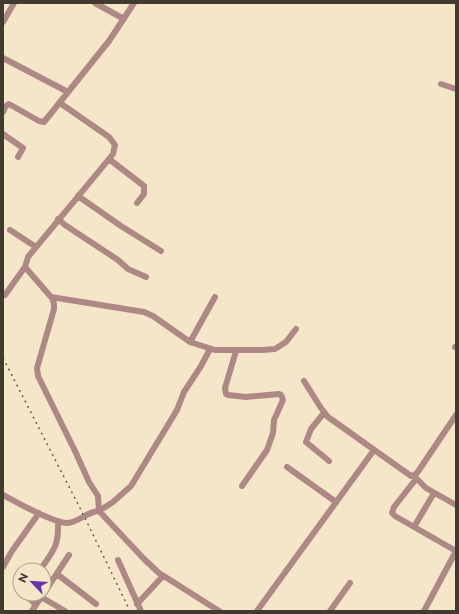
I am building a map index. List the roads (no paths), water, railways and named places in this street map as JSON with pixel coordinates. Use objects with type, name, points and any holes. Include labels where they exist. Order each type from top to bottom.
[{"type":"street","points":[[3,22],[6,11],[14,3]]},
{"type":"street","points":[[96,3],[124,19]]},
{"type":"street","points":[[3,112],[8,105],[11,105],[42,122],[46,120],[109,41],[134,3]]},
{"type":"street","points":[[3,58],[68,92]]},
{"type":"street","points":[[441,84],[456,89]]},
{"type":"street","points":[[5,295],[25,267],[28,257],[109,159],[115,149],[113,141],[60,103]]},
{"type":"street","points":[[3,134],[22,148],[18,157]]},
{"type":"street","points":[[109,159],[144,186],[144,194],[137,203]]},
{"type":"street","points":[[78,196],[115,222],[161,251]]},
{"type":"street","points":[[58,219],[118,260],[128,269],[146,277]]},
{"type":"street","points":[[10,230],[36,247]]},
{"type":"street","points":[[25,267],[51,297],[54,303],[54,309],[36,372],[89,482],[98,496],[99,511],[152,567],[163,576],[218,611]]},
{"type":"street","points":[[51,297],[144,312],[153,316],[190,342],[210,349],[236,351],[270,350],[279,348],[286,342],[296,329]]},
{"type":"street","points":[[190,342],[214,297]]},
{"type":"street","points":[[3,495],[39,514],[68,523],[92,512],[99,511],[113,502],[131,486],[177,410],[184,392],[210,349]]},
{"type":"street","points":[[236,351],[225,388],[226,394],[246,397],[278,394],[282,395],[283,397],[274,420],[273,433],[267,450],[242,486]]},
{"type":"street","points":[[304,381],[324,413],[407,474],[415,477],[422,485],[456,505]]},
{"type":"street","points":[[324,413],[311,429],[306,442],[328,461]]},
{"type":"street","points":[[424,611],[455,554],[392,513],[456,415]]},
{"type":"street","points":[[257,611],[374,450]]},
{"type":"street","points":[[287,467],[336,502]]},
{"type":"street","points":[[414,527],[434,493]]},
{"type":"street","points":[[3,567],[12,551],[39,514]]},
{"type":"street","points":[[46,562],[54,550],[58,540],[58,521]]},
{"type":"street","points":[[52,582],[69,555]]},
{"type":"street","points":[[118,560],[141,611]]},
{"type":"street","points":[[57,574],[96,604]]},
{"type":"street","points":[[137,604],[163,576]]},
{"type":"street","points":[[330,611],[350,583]]},
{"type":"street","points":[[33,602],[36,605]]},
{"type":"street","points":[[32,611],[38,602]]},
{"type":"street","points":[[52,602],[65,611]]},
{"type":"railway","points":[[3,358],[84,516],[130,611]]}]
